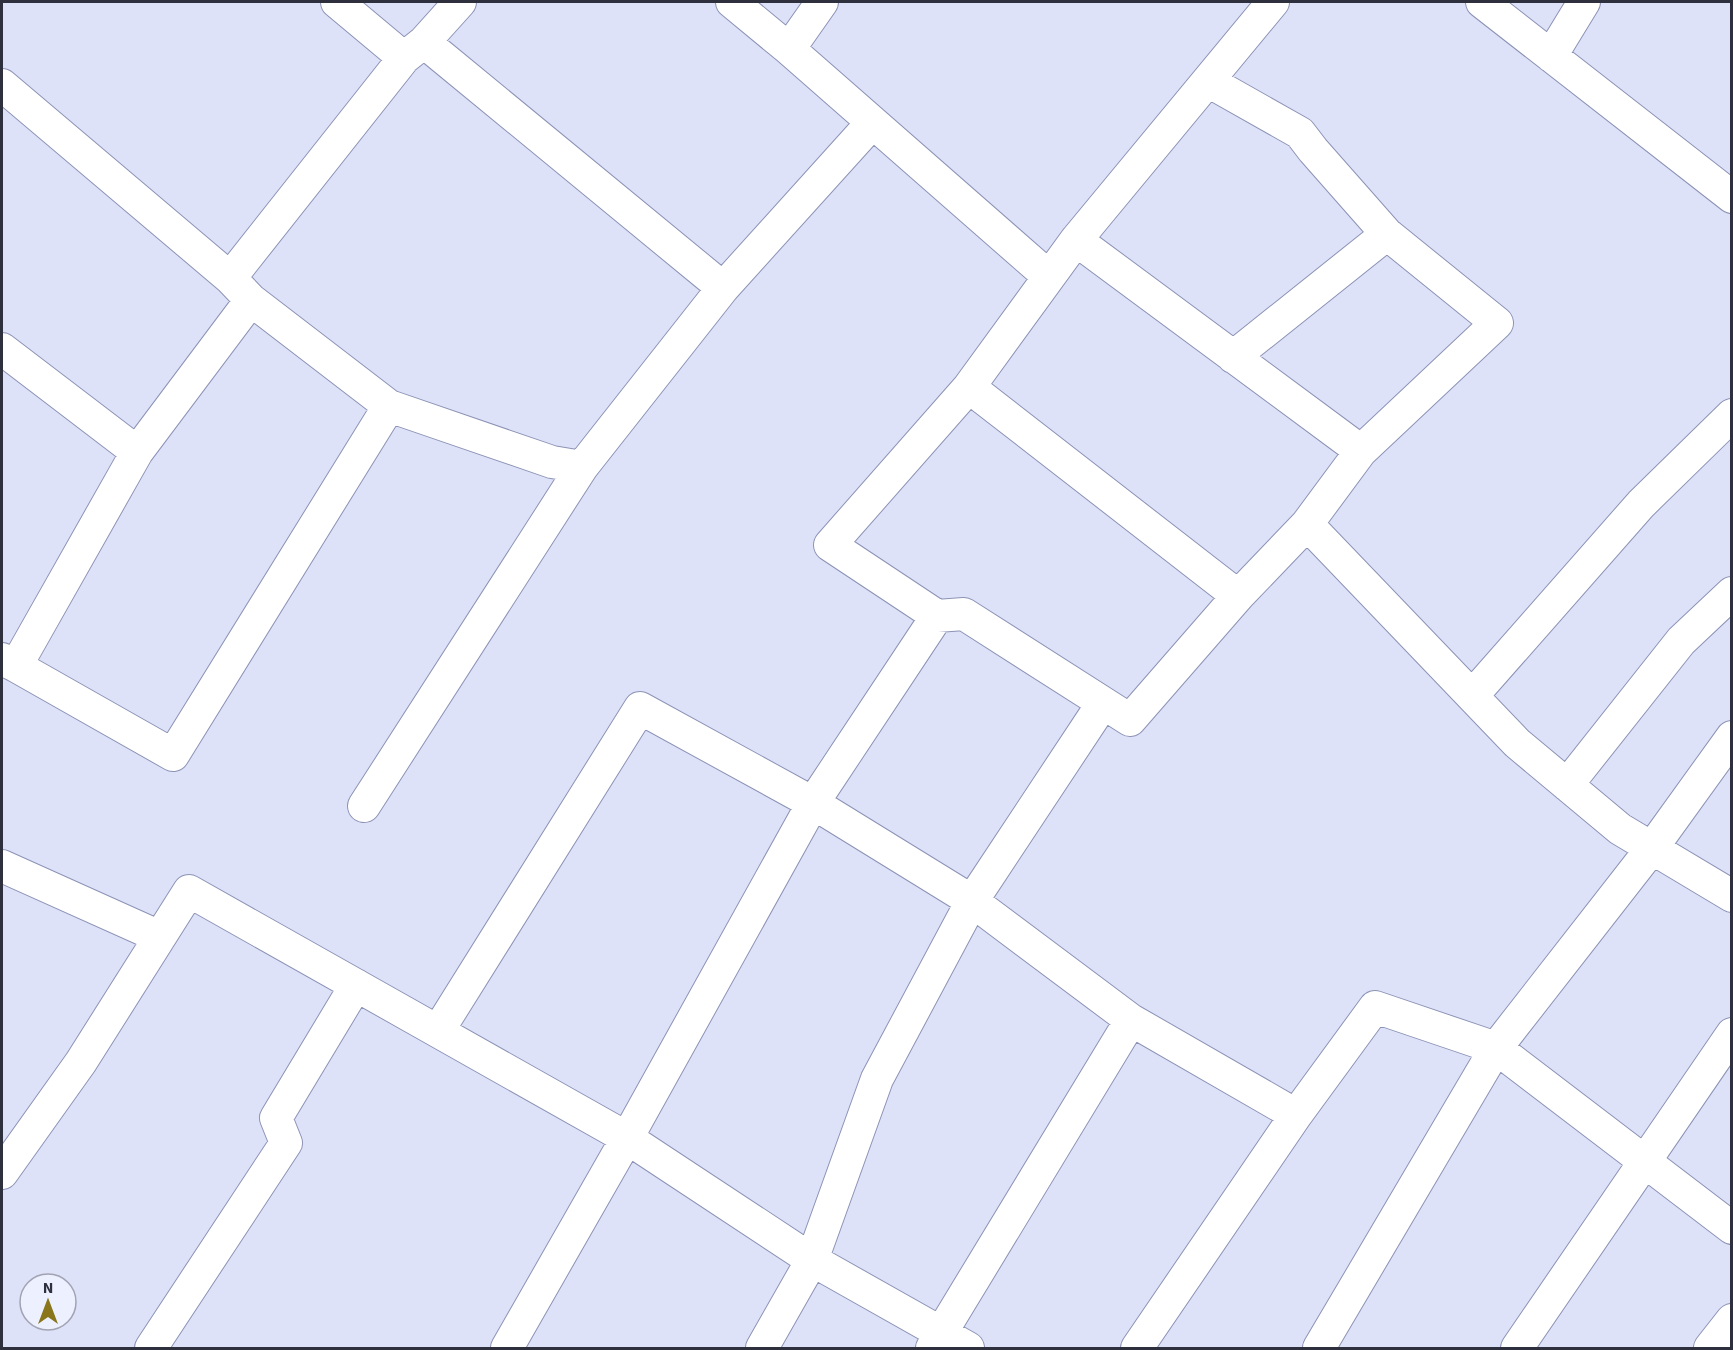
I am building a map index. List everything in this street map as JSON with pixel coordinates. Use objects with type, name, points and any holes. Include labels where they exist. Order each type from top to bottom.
[{"type":"street","points":[[337,2],[414,50],[723,288]]},
{"type":"street","points":[[389,406],[173,755],[9,662],[240,289],[414,50],[460,2]]},
{"type":"street","points":[[732,2],[789,49],[1048,276]]},
{"type":"street","points":[[789,49],[822,2]]},
{"type":"street","points":[[1208,81],[1300,133],[1388,234],[1497,323],[1360,451],[1307,524],[1238,596],[1130,720],[964,614],[937,616],[830,544],[969,387],[1076,240],[1273,2]]},
{"type":"street","points":[[1482,2],[1731,197]]},
{"type":"street","points":[[1551,56],[1584,2]]},
{"type":"street","points":[[2,86],[240,289],[389,406],[552,462],[582,467]]},
{"type":"street","points":[[364,806],[582,467],[723,288],[872,123]]},
{"type":"street","points":[[1233,357],[1388,234]]},
{"type":"street","points":[[1076,240],[1360,451]]},
{"type":"street","points":[[2,349],[137,452]]},
{"type":"street","points":[[969,387],[1238,596]]},
{"type":"street","points":[[1472,696],[1641,504],[1731,415]]},
{"type":"street","points":[[1307,524],[1518,743],[1620,829],[1731,896]]},
{"type":"street","points":[[1567,785],[1681,641],[1731,593]]},
{"type":"street","points":[[507,1348],[627,1138],[813,803],[937,616]]},
{"type":"street","points":[[762,1348],[812,1260],[877,1079],[972,901],[1103,703]]},
{"type":"street","points":[[438,1032],[640,708],[813,803],[972,901],[1131,1020],[1296,1115]]},
{"type":"street","points":[[1319,1348],[1496,1048],[1652,848],[1731,737]]},
{"type":"street","points":[[2,866],[160,937]]},
{"type":"street","points":[[2,1173],[81,1062],[189,891],[627,1138],[937,1340],[968,1348]]},
{"type":"street","points":[[151,1348],[286,1143],[276,1118],[356,985]]},
{"type":"street","points":[[1137,1348],[1296,1115],[1375,1007],[1496,1048],[1731,1228]]},
{"type":"street","points":[[937,1340],[1131,1020]]},
{"type":"street","points":[[1517,1348],[1731,1034]]},
{"type":"street","points":[[1710,1348],[1731,1320]]}]
